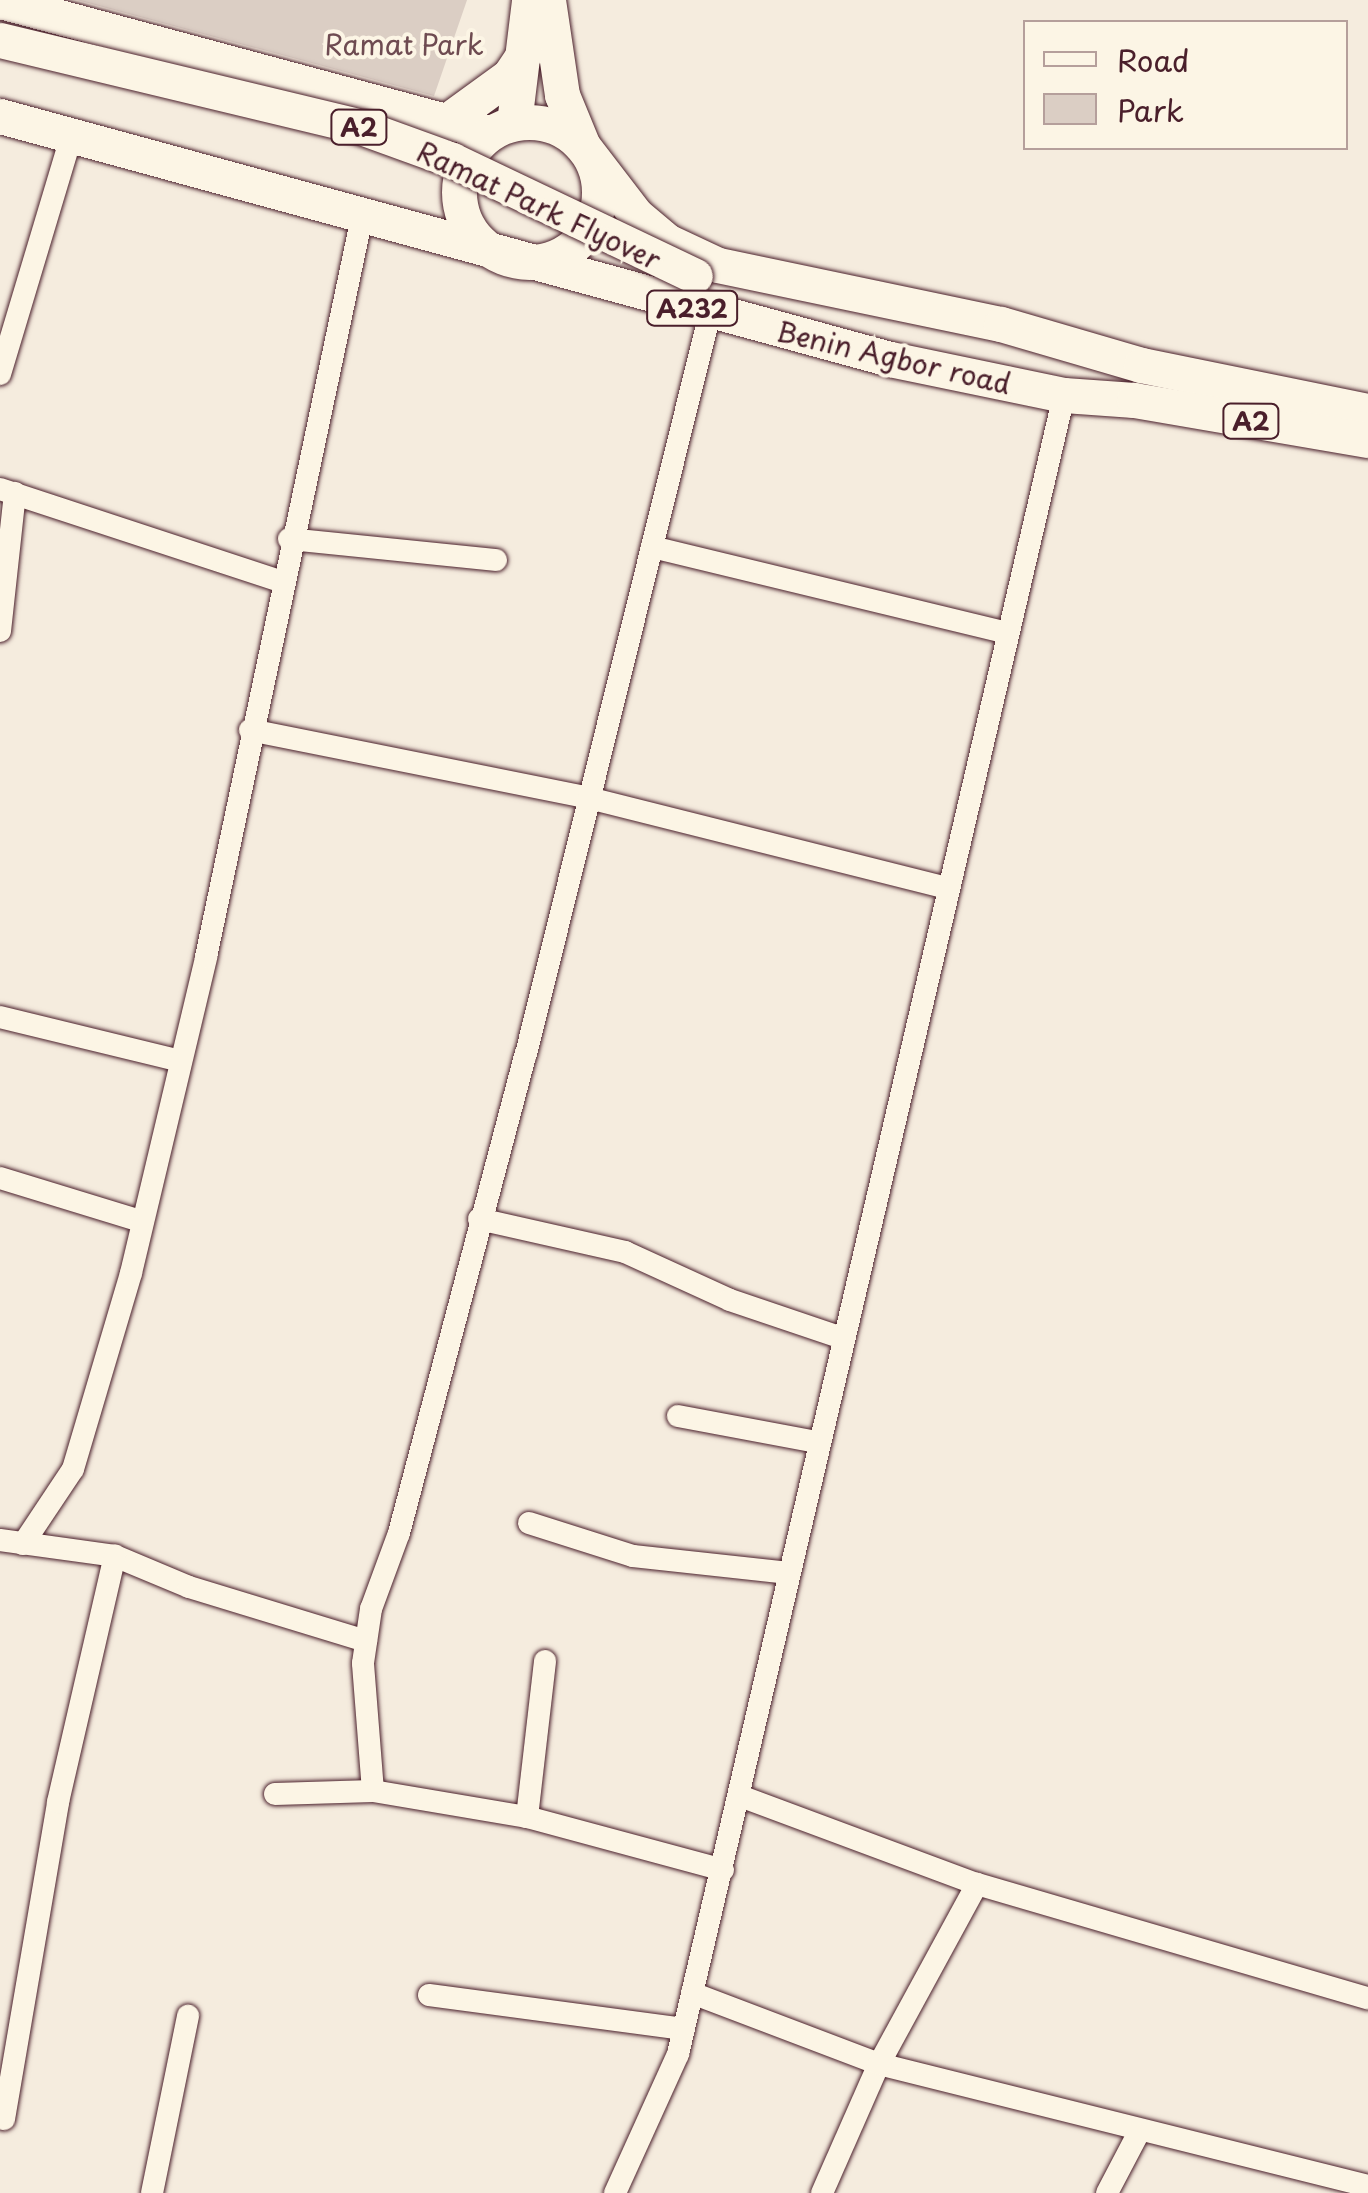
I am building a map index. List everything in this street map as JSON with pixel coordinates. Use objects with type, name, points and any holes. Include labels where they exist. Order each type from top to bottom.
[{"type":"highway","points":[[0,1],[447,121],[502,128],[552,125],[583,146],[600,184],[592,224],[562,254],[535,262],[507,259],[475,237],[459,201],[465,163],[502,128],[524,53],[528,0]]},
{"type":"highway","name":"Benin Agbor road","points":[[548,0],[562,96],[583,146],[636,215],[667,241],[718,265],[1001,324],[1138,382],[1368,440]]},
{"type":"highway","name":"Ramat Park Flyover","points":[[0,40],[361,127],[452,160],[699,295]]},
{"type":"highway","points":[[447,121],[509,76],[524,53]]},
{"type":"highway","name":"Ramat Park Flyover","points":[[0,60],[356,146],[447,178],[699,295],[1008,348],[1138,382]]},
{"type":"highway","name":"Benin Agbor road","points":[[0,116],[507,259],[699,295],[1064,395],[1138,382],[1368,410]]},
{"type":"street","points":[[0,374],[71,138]]},
{"type":"street","points":[[12,1542],[73,1470],[140,1220],[180,1062],[280,581],[362,217]]},
{"type":"street","points":[[373,1791],[366,1641],[652,547],[699,295]]},
{"type":"street","points":[[615,2193],[684,2029],[740,1796],[817,1442],[1064,395]]},
{"type":"street","points":[[0,631],[7,491],[280,581]]},
{"type":"street","points":[[289,540],[496,560]]},
{"type":"street","points":[[652,547],[1007,634]]},
{"type":"street","points":[[250,730],[589,798],[948,888]]},
{"type":"street","points":[[0,1017],[180,1062]]},
{"type":"street","points":[[0,1178],[140,1220]]},
{"type":"street","points":[[479,1219],[625,1252],[730,1300],[842,1338]]},
{"type":"street","points":[[678,1416],[817,1442]]},
{"type":"street","points":[[530,1523],[632,1556],[789,1573]]},
{"type":"street","points":[[12,1542],[115,1556],[190,1586],[366,1641]]},
{"type":"street","points":[[4,2119],[58,1802],[115,1556]]},
{"type":"street","points":[[527,1818],[545,1661]]},
{"type":"street","points":[[276,1794],[373,1791],[527,1818],[722,1870]]},
{"type":"street","points":[[740,1796],[977,1884],[1368,1998]]},
{"type":"street","points":[[822,2193],[879,2064],[977,1884]]},
{"type":"street","points":[[692,1993],[879,2064],[1139,2132],[1368,2186]]},
{"type":"street","points":[[429,1995],[684,2029]]},
{"type":"street","points":[[152,2193],[188,2016]]},
{"type":"street","points":[[1106,2193],[1139,2132]]},
{"type":"green space","name":"Ramat Park","points":[[77,0],[467,0],[434,96]]}]
